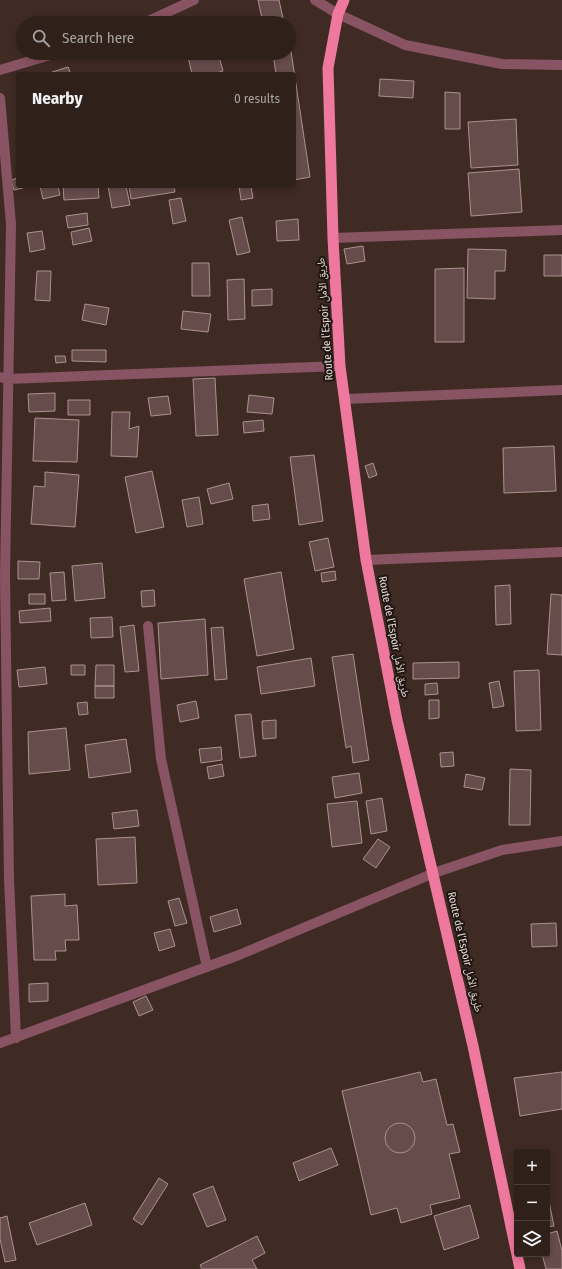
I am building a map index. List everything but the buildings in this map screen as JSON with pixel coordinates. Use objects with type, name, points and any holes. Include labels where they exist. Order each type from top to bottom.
[{"type":"highway","name":"Route de l’Espoir طريق الأمل","points":[[344,0],[338,14],[328,68],[333,238],[340,366],[366,560],[397,720],[434,873],[473,1046],[520,1269]]},
{"type":"street","points":[[159,16],[194,0]]},
{"type":"street","points":[[315,0],[338,14],[405,45],[502,64],[562,65]]},
{"type":"street","points":[[0,70],[34,60]]},
{"type":"street","points":[[0,98],[10,224],[4,378],[5,576],[9,879],[16,1038]]},
{"type":"street","points":[[333,238],[562,230]]},
{"type":"street","points":[[4,378],[340,366]]},
{"type":"street","points":[[344,399],[562,390]]},
{"type":"street","points":[[366,560],[562,552]]},
{"type":"street","points":[[148,626],[161,759],[207,967]]},
{"type":"street","points":[[0,1043],[207,967],[434,873],[502,850],[562,841]]}]
